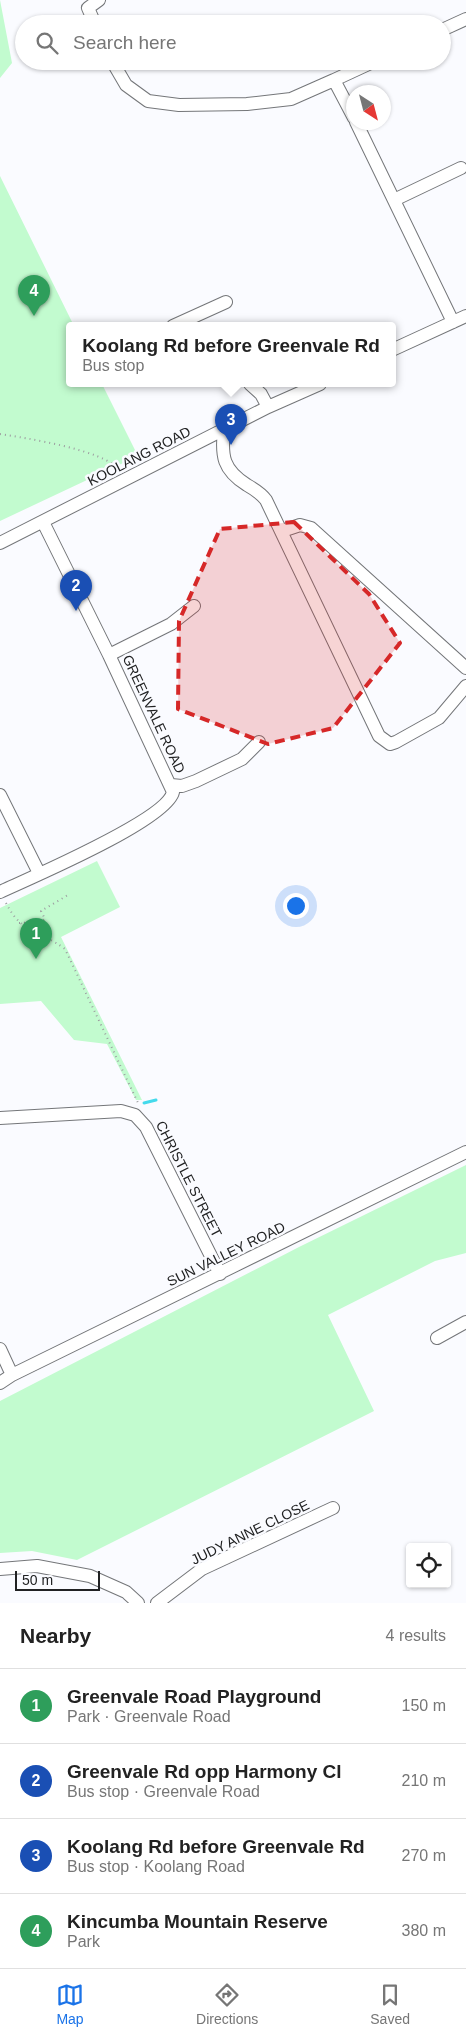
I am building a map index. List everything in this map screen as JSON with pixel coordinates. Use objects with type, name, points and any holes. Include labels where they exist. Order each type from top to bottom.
[{"type":"street","points":[[91,15],[88,8],[99,0]]},
{"type":"street","points":[[451,26],[466,19]]},
{"type":"street","points":[[117,70],[126,85],[148,101],[179,104],[238,105],[291,99],[356,70]]},
{"type":"street","points":[[334,80],[346,103]]},
{"type":"street","points":[[360,130],[453,322]]},
{"type":"street","points":[[394,200],[461,168]]},
{"type":"street","points":[[182,322],[226,302]]},
{"type":"street","points":[[396,348],[466,316]]},
{"type":"street","points":[[253,387],[261,394],[268,407]]},
{"type":"street","name":"KOOLANG ROAD","points":[[0,542],[268,407],[313,387]]},
{"type":"street","points":[[224,430],[223,454],[228,468],[238,479],[263,496],[282,531],[379,736],[390,744],[439,718],[466,686]]},
{"type":"street","name":"GREENVALE ROAD","points":[[0,892],[118,836],[170,800],[173,792],[109,655],[43,522]]},
{"type":"street","points":[[282,531],[300,525],[311,528],[466,668]]},
{"type":"street","points":[[109,655],[171,624],[194,606]]},
{"type":"street","points":[[171,785],[182,786],[196,781],[242,758],[259,742]]},
{"type":"street","points":[[0,795],[39,874]]},
{"type":"street","name":"CHRISTLE STREET","points":[[0,1118],[121,1112],[128,1112],[138,1117],[146,1127],[220,1274]]},
{"type":"street","name":"SUN VALLEY ROAD","points":[[0,1383],[12,1375],[466,1152]]},
{"type":"street","points":[[437,1338],[466,1322]]},
{"type":"street","points":[[0,1349],[12,1375]]},
{"type":"street","name":"JUDY ANNE CLOSE","points":[[157,1603],[202,1569],[333,1508]]},
{"type":"street","points":[[0,1569],[37,1566],[90,1576],[126,1592],[138,1603]]},
{"type":"path","points":[[0,434],[53,443],[107,460],[114,464],[126,479]]},
{"type":"path","points":[[0,892],[19,923],[36,934],[55,941],[66,950],[139,1102],[138,1117]]},
{"type":"path","points":[[19,923],[41,922],[45,919],[41,911],[68,895]]},
{"type":"highlighted area","points":[[294,522],[369,594],[400,643],[333,728],[268,744],[178,709],[179,621],[220,529]]},
{"type":"green space","points":[[0,0],[12,63],[0,78]]},
{"type":"green space","points":[[0,176],[72,322],[66,322],[66,387],[104,387],[138,456],[0,521]]},
{"type":"green space","points":[[97,861],[120,907],[61,937],[142,1100],[136,1100],[107,1044],[74,1040],[41,1001],[0,1004],[0,908]]},
{"type":"green space","points":[[466,1165],[466,1253],[435,1261],[328,1315],[374,1411],[77,1560],[32,1551],[0,1553],[0,1401],[299,1247]]},
{"type":"waterway","points":[[144,1103],[156,1100]]},
{"type":"place","name":"Kincumba Mountain Reserve","points":[[34,316]]},
{"type":"place","name":"Koolang Rd before Greenvale Rd","points":[[231,445]]},
{"type":"place","name":"Greenvale Rd opp Harmony Cl","points":[[76,611]]},
{"type":"place","name":"Greenvale Road Playground","points":[[36,959]]}]
